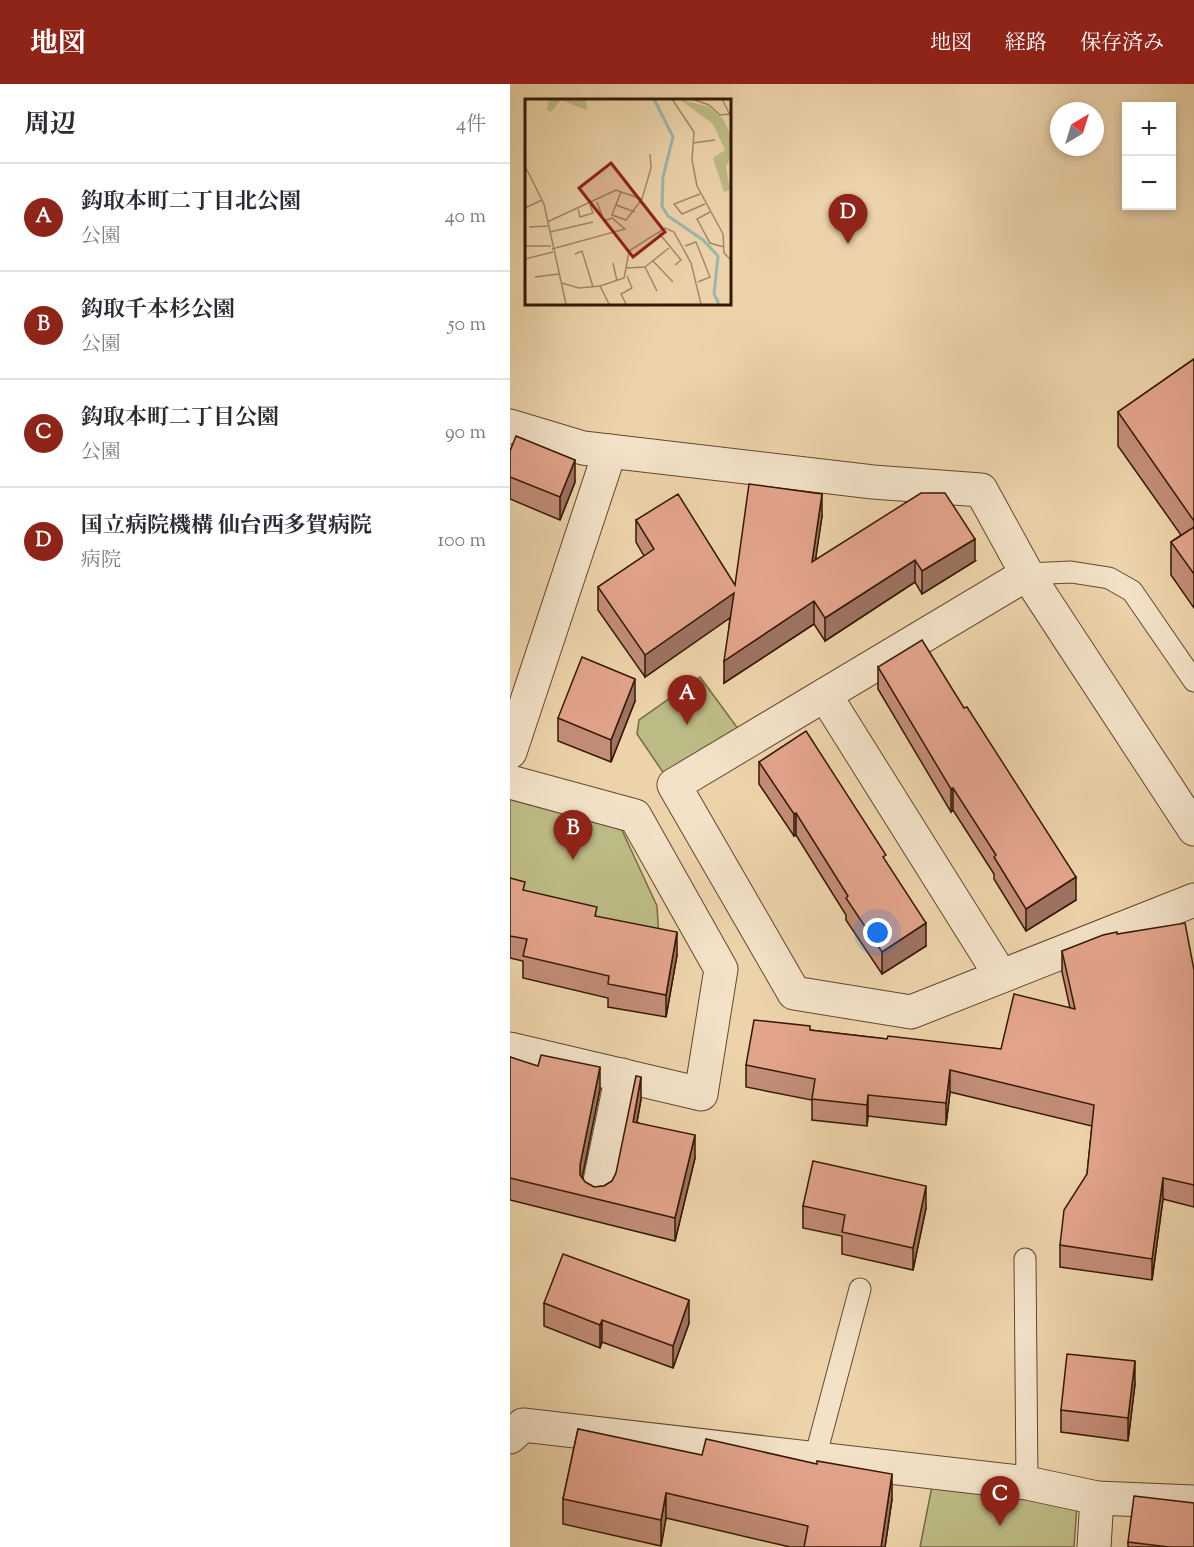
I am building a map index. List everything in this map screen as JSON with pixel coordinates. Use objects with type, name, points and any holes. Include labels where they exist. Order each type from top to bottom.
[{"type":"street","points":[[510,426],[583,448],[873,482],[981,490],[1028,574],[1194,829]]},
{"type":"street","points":[[510,752],[610,451]]},
{"type":"street","points":[[1028,574],[674,785],[794,993],[910,1012],[1194,900]]},
{"type":"street","points":[[825,695],[1000,976]]},
{"type":"street","points":[[510,782],[635,816],[721,969],[701,1094],[622,1075],[511,1054]]},
{"type":"street","points":[[598,1191],[622,1075]]},
{"type":"street","points":[[510,1437],[523,1425],[1027,1483],[1097,1498],[1194,1502]]},
{"type":"street","points":[[1094,1547],[1097,1498]]},
{"type":"lane","points":[[1028,574],[1071,572],[1109,578],[1132,591],[1194,681]]},
{"type":"lane","points":[[1025,1259],[1027,1483]]},
{"type":"lane","points":[[815,1458],[860,1289]]},
{"type":"shaded area","points":[[700,677],[739,730],[669,781],[637,734],[639,720]]},
{"type":"shaded area","points":[[510,793],[620,826],[657,906],[659,938],[510,894]]},
{"type":"shaded area","points":[[932,1486],[1077,1505],[1074,1547],[920,1547]]},
{"type":"building","points":[[1194,359],[1194,521],[1118,412]]},
{"type":"building","points":[[516,436],[575,460],[560,497],[510,477],[510,451]]},
{"type":"building","points":[[749,484],[822,494],[812,562],[921,493],[945,493],[975,539],[922,571],[915,560],[825,618],[814,601],[724,661],[734,593],[645,655],[598,587],[654,549],[636,520],[678,494],[735,585]]},
{"type":"building","points":[[1194,527],[1194,574],[1171,542]]},
{"type":"building","points":[[922,640],[964,708],[967,707],[1076,877],[1026,909],[994,857],[996,855],[953,788],[951,789],[878,667]]},
{"type":"building","points":[[582,657],[635,679],[611,740],[558,718]]},
{"type":"building","points":[[806,731],[886,855],[883,857],[926,923],[882,952],[846,898],[848,896],[796,813],[794,814],[759,762]]},
{"type":"building","points":[[510,878],[525,882],[523,890],[597,907],[595,916],[677,932],[666,995],[608,984],[609,976],[523,956],[527,939],[510,936]]},
{"type":"building","points":[[1185,923],[1194,970],[1194,1185],[1163,1178],[1152,1259],[1060,1245],[1064,1210],[1087,1174],[1094,1105],[950,1070],[946,1103],[868,1095],[867,1105],[812,1099],[815,1079],[746,1065],[754,1020],[810,1026],[810,1030],[1001,1049],[1014,994],[1075,1009],[1062,951],[1103,935]]},
{"type":"building","points":[[541,1055],[600,1067],[580,1165],[580,1175],[585,1182],[594,1187],[604,1186],[612,1181],[616,1173],[636,1076],[641,1077],[633,1122],[695,1135],[675,1218],[510,1178],[510,1057],[538,1066]]},
{"type":"building","points":[[813,1161],[926,1186],[913,1248],[842,1232],[845,1215],[803,1206]]},
{"type":"building","points":[[563,1254],[689,1300],[673,1346],[602,1320],[600,1325],[544,1303]]},
{"type":"building","points":[[1067,1354],[1135,1361],[1128,1418],[1061,1410]]},
{"type":"building","points":[[578,1429],[702,1455],[706,1439],[817,1464],[817,1461],[892,1474],[881,1547],[804,1547],[808,1526],[666,1493],[661,1520],[563,1499]]},
{"type":"building","points":[[1134,1496],[1194,1503],[1194,1547],[1169,1547],[1128,1542]]},
{"type":"place","name":"国立病院機構 仙台西多賀病院","points":[[848,244]]},
{"type":"place","name":"鈎取本町二丁目北公園","points":[[687,725]]},
{"type":"place","name":"鈎取千本杉公園","points":[[573,860]]},
{"type":"place","name":"鈎取本町二丁目公園","points":[[1000,1526]]}]
